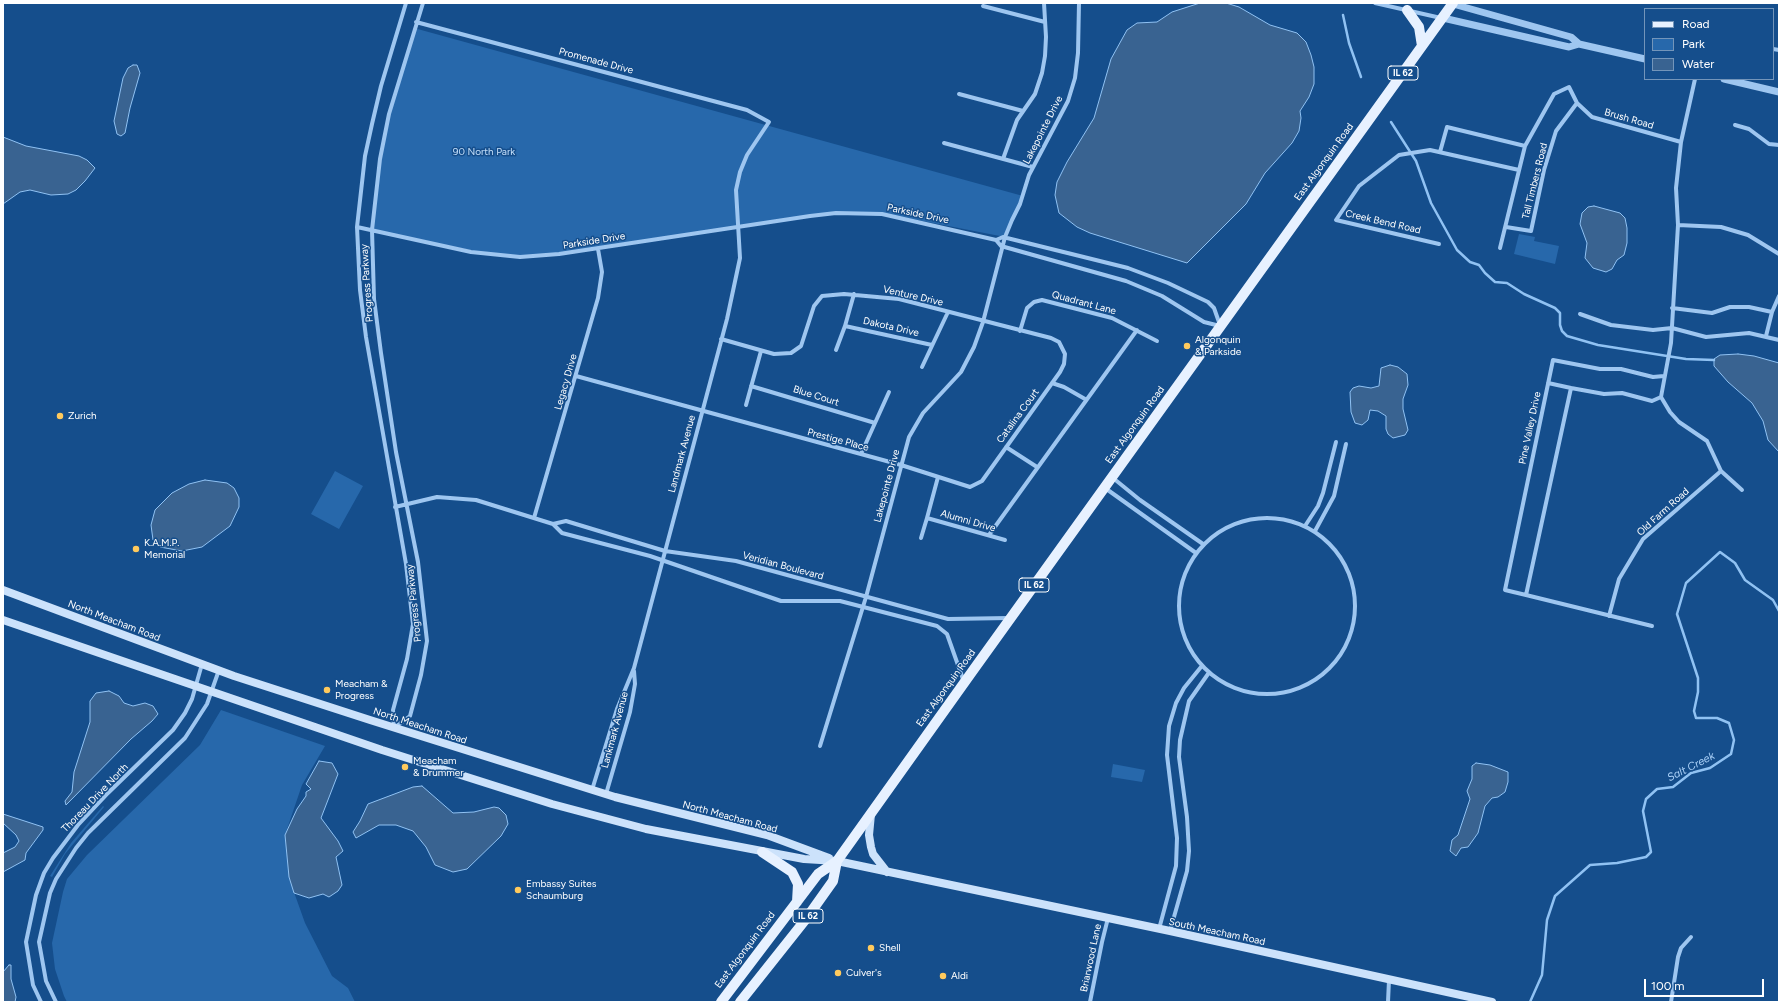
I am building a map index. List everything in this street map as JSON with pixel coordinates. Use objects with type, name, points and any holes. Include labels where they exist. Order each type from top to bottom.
[{"type":"main road","name":"East Algonquin Road","points":[[721,1002],[818,874],[837,861],[964,682],[1443,18],[1452,3]]},
{"type":"main road","points":[[1407,10],[1419,27],[1422,46]]},
{"type":"main road","name":"North Meacham Road","points":[[3,590],[202,664],[394,728],[592,790],[768,835],[837,861],[938,883]]},
{"type":"main road","name":"North Meacham Road","points":[[3,620],[382,750],[572,810],[646,829],[762,852],[804,859],[837,861]]},
{"type":"main road","points":[[871,813],[869,827],[870,843],[873,854],[887,872]]},
{"type":"main road","points":[[762,852],[792,872],[798,884],[797,903]]},
{"type":"main road","name":"East Algonquin Road","points":[[740,1002],[806,919],[833,881],[837,861]]},
{"type":"main road","name":"South Meacham Road","points":[[938,883],[1170,931],[1492,1002]]},
{"type":"street","name":"Progress Parkway","points":[[394,728],[393,710],[407,658],[413,624],[406,564],[366,336],[360,290],[357,227],[361,187],[372,124],[381,86],[406,3]]},
{"type":"street","name":"Progress Parkway","points":[[394,728],[410,716],[421,675],[427,641],[418,562],[396,452],[378,332],[374,300],[372,230],[380,159],[389,114],[423,3]]},
{"type":"street","points":[[1003,159],[1010,134],[1017,120],[1035,94],[1042,73],[1045,56],[1044,3]]},
{"type":"street","name":"Lakepointe Drive","points":[[820,746],[864,606],[909,438],[922,413],[961,372],[974,347],[984,322],[1006,237],[1033,167],[1059,121],[1075,78],[1078,53],[1079,3]]},
{"type":"street","points":[[1376,3],[1569,47],[1579,44],[1644,59]]},
{"type":"street","points":[[1452,3],[1572,37],[1579,44]]},
{"type":"street","points":[[983,6],[1045,22]]},
{"type":"street","name":"Promenade Drive","points":[[416,22],[747,110],[769,122]]},
{"type":"street","points":[[1695,80],[1681,142],[1676,188],[1678,225],[1671,343],[1661,396],[1670,412],[1679,422],[1707,441],[1721,471],[1742,490]]},
{"type":"street","points":[[1743,81],[1779,92]]},
{"type":"street","name":"Tall Timbers Road","points":[[1500,248],[1524,146],[1554,94],[1569,87],[1577,102],[1556,131],[1544,170],[1531,231],[1506,227]]},
{"type":"street","points":[[959,94],[1023,111]]},
{"type":"street","name":"Brush Road","points":[[1577,102],[1592,117],[1681,142]]},
{"type":"street","name":"Landmark Avenue","points":[[592,790],[617,709],[634,668],[721,339],[740,258],[736,190],[740,172],[747,155],[769,122]]},
{"type":"street","points":[[1735,124],[1749,129],[1768,144],[1779,145]]},
{"type":"street","points":[[1440,152],[1447,127],[1524,146]]},
{"type":"street","points":[[944,143],[1033,167]]},
{"type":"street","name":"Creek Bend Road","points":[[1439,244],[1336,220],[1359,186],[1398,155],[1424,150],[1440,152],[1519,170]]},
{"type":"street","name":"Parkside Drive","points":[[357,227],[489,254],[528,256],[598,249],[738,226],[836,213],[882,214],[996,240]]},
{"type":"street","points":[[1678,225],[1721,226],[1748,235],[1779,254]]},
{"type":"street","points":[[1006,237],[1128,268],[1168,283],[1208,302],[1214,308],[1220,326],[1204,322],[1162,296],[1132,283],[1003,247],[996,240],[1006,237]]},
{"type":"street","name":"Legacy Drive","points":[[534,518],[598,298],[602,272],[598,249]]},
{"type":"street","points":[[836,350],[845,326],[854,294]]},
{"type":"street","name":"Venture Drive","points":[[721,339],[774,354],[791,353],[801,346],[814,306],[822,296],[854,294],[899,299],[1051,338],[1059,342],[1062,346]]},
{"type":"street","points":[[1766,336],[1772,312],[1779,296]]},
{"type":"street","name":"Quadrant Lane","points":[[1020,331],[1027,308],[1034,302],[1042,300],[1112,318],[1157,341]]},
{"type":"street","points":[[1672,308],[1712,313],[1730,307],[1749,307],[1772,312]]},
{"type":"street","points":[[922,367],[948,312]]},
{"type":"street","points":[[1580,314],[1611,325],[1653,330],[1672,328],[1706,337],[1749,333],[1779,340]]},
{"type":"street","name":"Dakota Drive","points":[[845,326],[932,345]]},
{"type":"street","points":[[989,535],[1137,330]]},
{"type":"street","name":"Catalina Court","points":[[970,487],[982,481],[1052,383],[1064,364],[1065,354],[1062,346]]},
{"type":"street","points":[[746,405],[761,351]]},
{"type":"street","name":"Pine Valley Drive","points":[[1652,626],[1504,590],[1553,360],[1600,369],[1621,369],[1653,377],[1664,376]]},
{"type":"street","name":"Prestige Place","points":[[576,376],[701,412],[901,465],[970,487]]},
{"type":"street","points":[[1052,383],[1064,387],[1085,400]]},
{"type":"street","points":[[1548,383],[1604,394],[1622,393],[1652,401],[1661,396]]},
{"type":"street","name":"Blue Court","points":[[751,386],[875,423]]},
{"type":"street","points":[[1526,595],[1571,388]]},
{"type":"street","points":[[861,454],[889,392]]},
{"type":"street","points":[[1305,526],[1318,506],[1324,493],[1336,442]]},
{"type":"street","points":[[1315,531],[1334,496],[1346,444]]},
{"type":"street","points":[[1006,447],[1037,467]]},
{"type":"street","name":"Old Farm Road","points":[[1609,616],[1619,579],[1643,539],[1721,471]]},
{"type":"street","name":"Alumni Drive","points":[[921,538],[938,477]]},
{"type":"street","points":[[1112,477],[1140,500],[1203,544]]},
{"type":"street","points":[[1105,488],[1196,553]]},
{"type":"street","name":"Veridian Boulevard","points":[[395,508],[438,497],[476,500],[553,524],[562,533],[662,561],[781,601],[840,601],[937,626],[947,634],[964,682]]},
{"type":"street","points":[[1275,517],[1305,526],[1315,531],[1334,548],[1345,563],[1352,579],[1355,612],[1354,624],[1348,643],[1341,655],[1320,677],[1287,693],[1263,694],[1226,683],[1208,674],[1201,667],[1185,641],[1181,627],[1180,598],[1182,582],[1196,553],[1203,544],[1229,526],[1244,520],[1275,517]]},
{"type":"street","name":"Alumni Drive","points":[[927,518],[1005,540]]},
{"type":"street","name":"Veridian Boulevard","points":[[553,524],[566,521],[665,551],[736,561],[948,619],[1011,618]]},
{"type":"street","name":"Thoreau Drive North","points":[[41,1002],[33,985],[26,942],[32,911],[44,873],[57,852],[78,825],[108,793],[173,730],[186,713],[196,687],[202,664]]},
{"type":"street","points":[[1158,929],[1168,896],[1176,859],[1177,838],[1167,755],[1170,726],[1176,703],[1184,688],[1201,667]]},
{"type":"street","name":"Lankmark Avenue","points":[[606,794],[630,712],[635,684],[634,668]]},
{"type":"street","name":"Thoreau Drive North","points":[[56,1002],[46,981],[39,942],[50,893],[56,879],[72,853],[88,833],[185,738],[207,704],[219,670]]},
{"type":"street","points":[[1170,931],[1187,871],[1189,850],[1187,817],[1179,757],[1180,740],[1189,701],[1208,674]]},
{"type":"street","name":"Briarwood Lane","points":[[1090,1002],[1108,918]]},
{"type":"street","points":[[1671,1002],[1678,957],[1681,948],[1691,937]]},
{"type":"street","points":[[1388,1002],[1389,980]]},
{"type":"green space","name":"90 North Park","points":[[414,28],[1023,196],[1005,237],[902,217],[837,213],[605,248],[520,257],[489,254],[372,230],[374,204],[389,114]]},
{"type":"green space","points":[[1519,234],[1535,237],[1534,241],[1559,246],[1555,264],[1514,254]]},
{"type":"green space","points":[[335,471],[363,486],[339,529],[311,514]]},
{"type":"green space","points":[[221,710],[325,746],[302,785],[285,835],[288,866],[290,881],[305,923],[332,976],[348,988],[355,1002],[67,1002],[55,969],[52,943],[67,879],[87,855],[200,745]]},
{"type":"green space","points":[[1113,764],[1145,770],[1142,782],[1111,777]]},
{"type":"green space","points":[[103,806],[104,807],[65,854],[52,877],[50,876],[71,843]]},
{"type":"water","points":[[1200,3],[1226,3],[1239,7],[1270,25],[1297,33],[1306,42],[1311,55],[1314,67],[1314,84],[1309,97],[1300,111],[1301,118],[1299,131],[1292,143],[1265,173],[1246,204],[1187,263],[1090,233],[1077,227],[1059,213],[1055,195],[1057,182],[1067,162],[1094,118],[1111,59],[1127,30],[1137,23],[1157,22],[1172,12]]},
{"type":"water","points":[[133,65],[137,65],[140,73],[130,108],[125,133],[121,136],[117,134],[114,121],[123,78],[128,68]]},
{"type":"water","points":[[3,137],[26,146],[79,156],[87,160],[95,168],[76,190],[68,194],[51,195],[30,190],[20,192],[3,204]]},
{"type":"water","points":[[1594,206],[1620,213],[1625,218],[1627,228],[1627,243],[1624,255],[1617,260],[1612,269],[1606,272],[1593,268],[1585,258],[1587,243],[1580,224],[1582,213],[1588,207]]},
{"type":"water","points":[[1738,354],[1754,356],[1779,363],[1779,452],[1768,440],[1763,421],[1752,403],[1728,382],[1714,366],[1714,359],[1720,355]]},
{"type":"water","points":[[1390,365],[1398,367],[1407,374],[1408,385],[1403,399],[1403,409],[1408,430],[1405,435],[1393,438],[1388,434],[1386,429],[1386,416],[1378,411],[1370,410],[1368,420],[1362,425],[1355,423],[1351,412],[1350,392],[1353,388],[1359,386],[1371,388],[1379,386],[1381,368]]},
{"type":"water","points":[[205,480],[227,483],[234,488],[239,498],[239,507],[230,526],[202,547],[182,551],[160,547],[153,540],[151,525],[155,510],[172,493],[189,484]]},
{"type":"water","points":[[109,691],[119,696],[124,703],[133,706],[145,703],[153,706],[158,714],[131,739],[66,805],[65,801],[72,792],[74,772],[90,722],[90,701],[96,693]]},
{"type":"water","points":[[319,761],[332,763],[338,774],[321,818],[338,841],[343,851],[336,857],[342,885],[338,891],[329,897],[323,894],[309,898],[294,893],[289,877],[285,835],[297,809],[306,796],[306,792],[311,789],[306,784]]},
{"type":"water","points":[[1476,763],[1490,765],[1508,772],[1508,782],[1505,792],[1498,797],[1492,798],[1485,806],[1478,833],[1468,847],[1461,848],[1456,856],[1450,851],[1452,840],[1458,835],[1470,799],[1467,791],[1472,779],[1472,766]]},
{"type":"water","points":[[422,786],[453,813],[474,812],[494,807],[499,808],[506,815],[508,824],[501,836],[467,869],[453,872],[435,865],[426,847],[413,831],[396,825],[379,825],[356,838],[353,832],[368,804],[413,787]]},
{"type":"water","points":[[3,814],[43,827],[43,830],[26,853],[25,860],[3,872],[3,853],[15,847],[19,841],[16,835],[3,823]]},
{"type":"water","points":[[9,965],[11,965],[11,979],[16,997],[15,1002],[3,1002],[3,972]]},
{"type":"waterway","points":[[1343,15],[1349,43],[1361,77]]},
{"type":"waterway","points":[[1391,122],[1416,161],[1431,203],[1457,250],[1470,262],[1479,265],[1495,282],[1507,283],[1524,294],[1555,308],[1560,313],[1560,325],[1562,331],[1567,336],[1598,345],[1686,359],[1714,360]]},
{"type":"waterway","name":"Salt Creek","points":[[1530,1002],[1542,975],[1547,920],[1555,896],[1590,865],[1617,863],[1646,857],[1651,852],[1643,811],[1646,799],[1657,789],[1673,787],[1691,773],[1710,768],[1731,754],[1734,740],[1729,723],[1717,718],[1696,718],[1694,711],[1698,692],[1698,678],[1677,614],[1686,583],[1720,552],[1735,563],[1745,580],[1773,600],[1779,611]]},
{"type":"place","name":"Algonquin & Parkside","points":[[1187,346]]},
{"type":"place","name":"Zurich","points":[[60,416]]},
{"type":"place","name":"K.A.M.P. Memorial","points":[[136,549]]},
{"type":"place","name":"Meacham & Progress","points":[[327,690]]},
{"type":"place","name":"Meacham & Drummer","points":[[405,767]]},
{"type":"place","name":"Embassy Suites Schaumburg","points":[[518,890]]},
{"type":"place","name":"Shell","points":[[871,948]]},
{"type":"place","name":"Culver's","points":[[838,973]]},
{"type":"place","name":"Aldi","points":[[943,976]]}]
